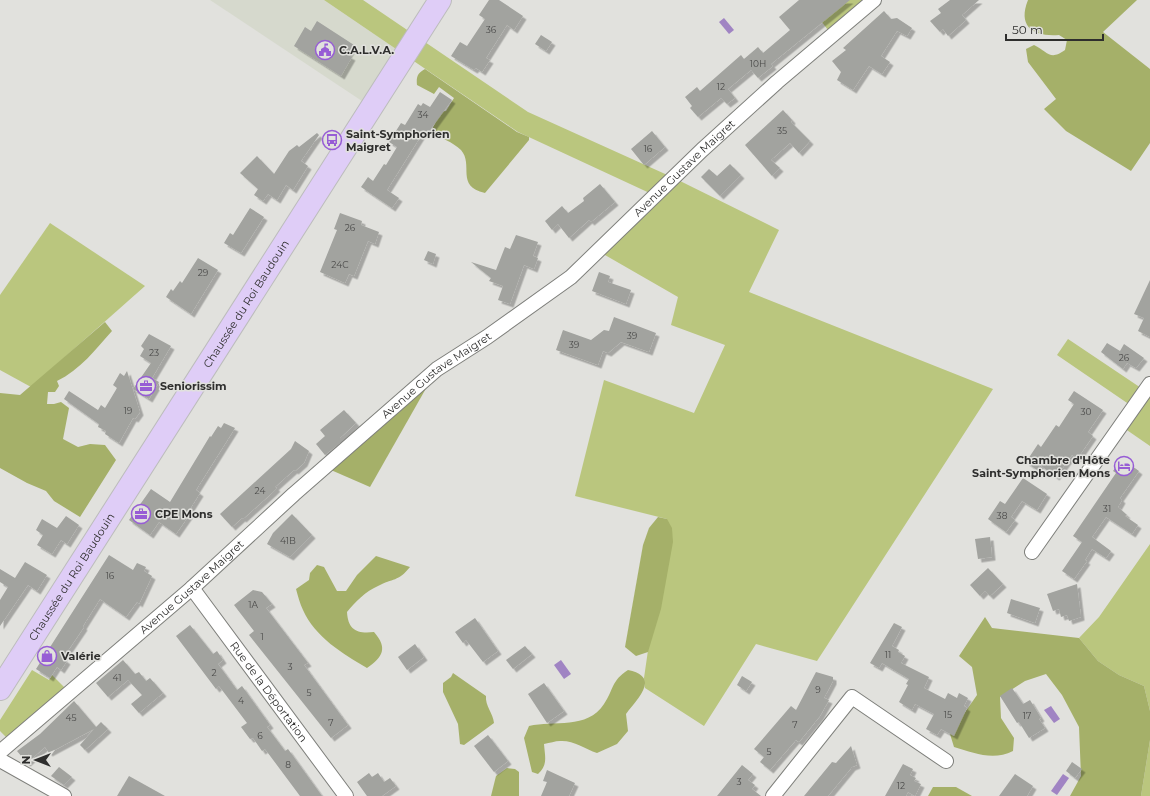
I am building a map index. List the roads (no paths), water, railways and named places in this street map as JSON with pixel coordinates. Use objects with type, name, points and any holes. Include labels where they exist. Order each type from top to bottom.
[{"type":"main road","name":"Chaussée du Roi Baudouin","points":[[0,689],[440,0]]},
{"type":"street","name":"Avenue Gustave Maigret","points":[[0,752],[192,588],[294,494],[437,369],[487,337],[576,273],[708,145],[777,82],[874,0]]},
{"type":"street","points":[[1032,552],[1150,384]]},
{"type":"street","name":"Rue de la Déportation","points":[[192,588],[346,796]]},
{"type":"street","points":[[773,796],[852,697],[946,761]]},
{"type":"street","points":[[0,760],[64,796]]},
{"type":"place","name":"C.A.L.V.A.","points":[[325,50]]},
{"type":"place","name":"Saint-Symphorien Maigret","points":[[332,140]]},
{"type":"place","name":"Seniorissim","points":[[146,386]]},
{"type":"place","name":"Chambre d'Hôte Saint-Symphorien Mons","points":[[1124,466]]},
{"type":"place","name":"CPE Mons","points":[[141,514]]},
{"type":"place","name":"Valérie","points":[[47,656]]}]
